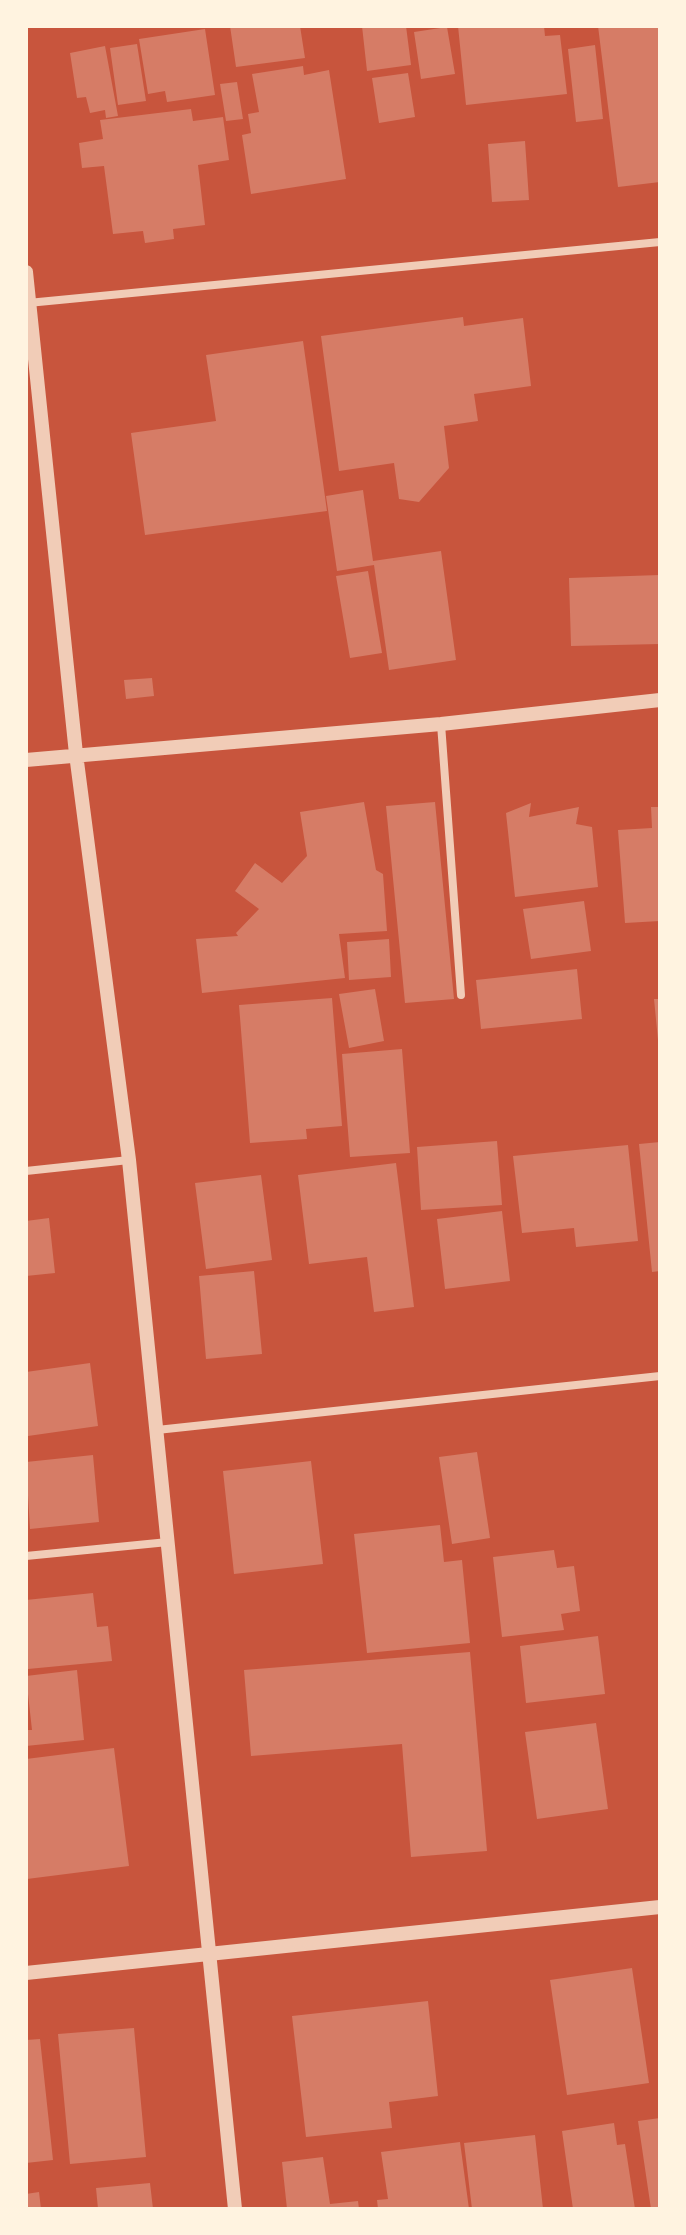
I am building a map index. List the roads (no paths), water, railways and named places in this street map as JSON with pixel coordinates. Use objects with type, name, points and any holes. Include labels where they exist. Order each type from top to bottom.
[{"type":"street","points":[[28,303],[660,242]]},
{"type":"street","points":[[26,272],[76,754],[129,1160],[235,2209]]},
{"type":"street","points":[[26,760],[441,724],[660,700]]},
{"type":"street","points":[[441,724],[461,995]]},
{"type":"street","points":[[26,1171],[129,1160]]},
{"type":"street","points":[[157,1430],[660,1376]]},
{"type":"street","points":[[26,1556],[168,1542]]},
{"type":"street","points":[[26,1973],[660,1907]]}]
